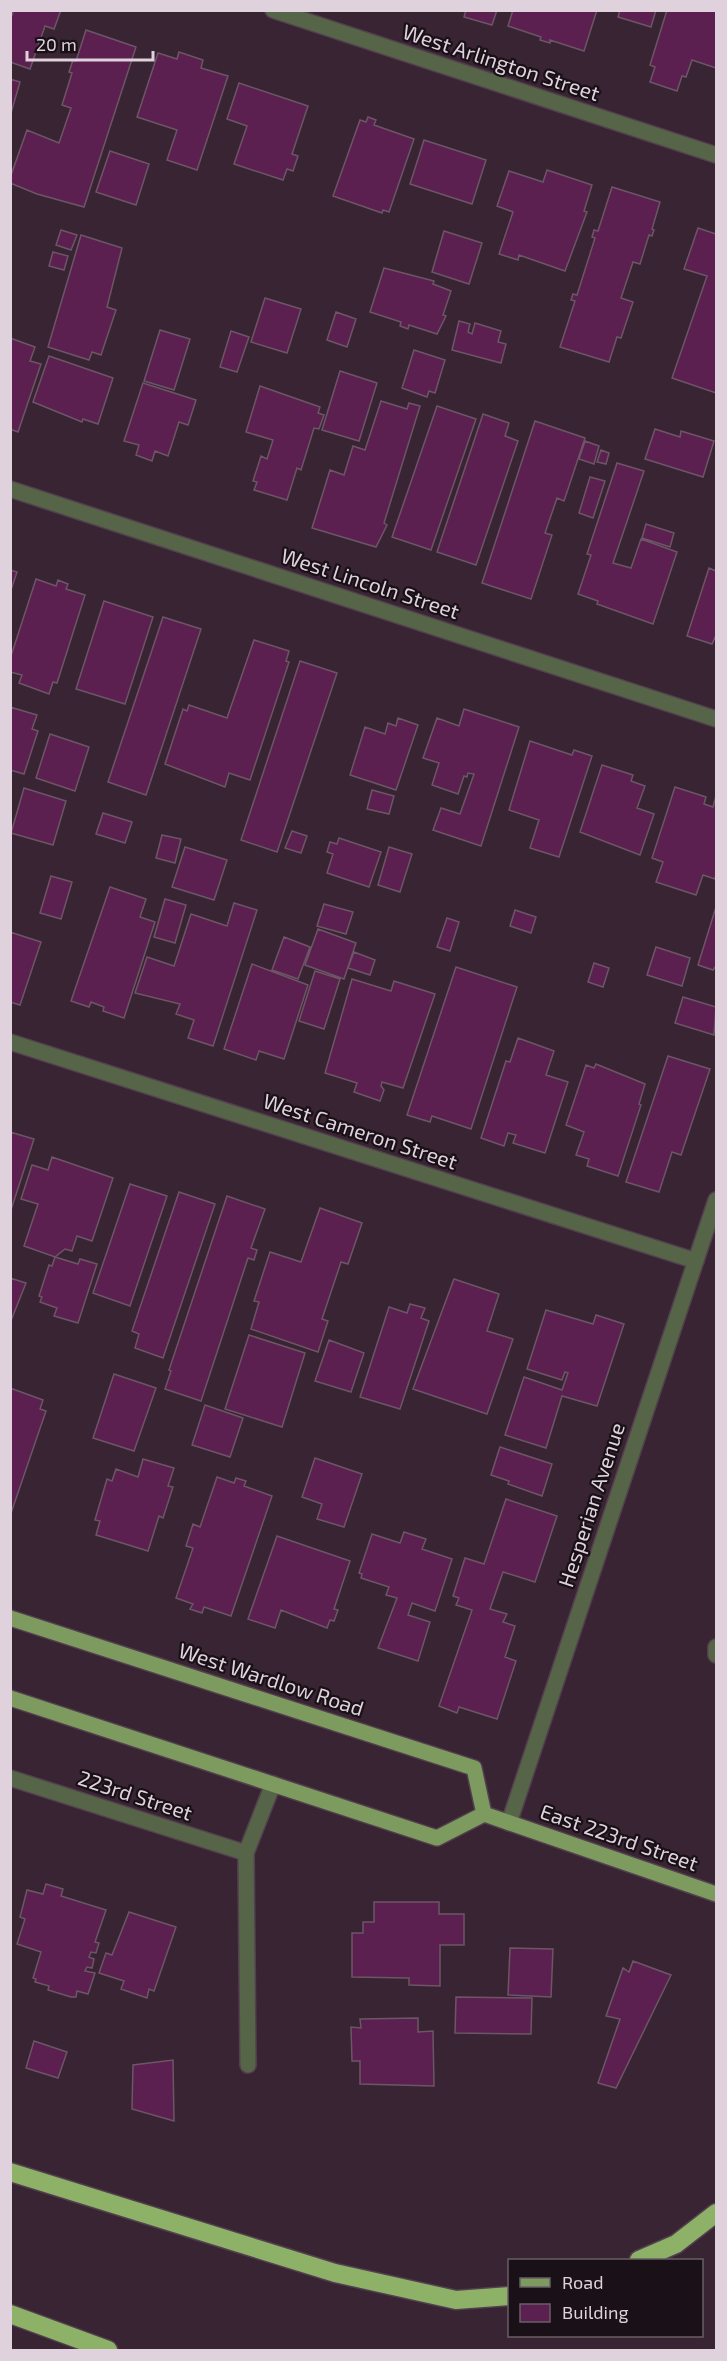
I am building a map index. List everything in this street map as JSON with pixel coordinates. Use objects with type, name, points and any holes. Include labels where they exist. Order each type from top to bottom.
[{"type":"highway","points":[[10,2172],[336,2273],[390,2287],[456,2300],[508,2296]]},
{"type":"highway","points":[[641,2259],[676,2244],[717,2213]]},
{"type":"highway","points":[[10,2314],[108,2350]]},
{"type":"main road","name":"West Wardlow Road","points":[[10,1618],[474,1768],[484,1814]]},
{"type":"main road","points":[[10,1698],[437,1838],[484,1814],[508,1823]]},
{"type":"main road","name":"East 223rd Street","points":[[508,1823],[717,1894]]},
{"type":"street","name":"West Arlington Street","points":[[273,10],[717,155]]},
{"type":"street","name":"West Lincoln Street","points":[[10,489],[717,719]]},
{"type":"street","name":"West Cameron Street","points":[[10,1042],[696,1261]]},
{"type":"street","name":"Hesperian Avenue","points":[[508,1823],[717,1200]]},
{"type":"street","points":[[717,1647],[717,1655]]},
{"type":"street","name":"223rd Street","points":[[10,1778],[246,1853]]},
{"type":"street","points":[[248,2065],[246,1853],[273,1784]]},
{"type":"building","points":[[14,10],[61,10],[54,29],[45,26],[30,69],[10,62],[10,20]]},
{"type":"building","points":[[466,10],[497,10],[492,25],[464,17]]},
{"type":"building","points":[[513,10],[597,10],[584,51],[550,40],[550,43],[540,40],[541,37],[508,26]]},
{"type":"building","points":[[620,10],[656,10],[651,27],[618,17]]},
{"type":"building","points":[[667,10],[716,10],[716,68],[692,60],[686,77],[682,76],[677,91],[650,82],[655,67],[650,65]]},
{"type":"building","points":[[86,30],[136,47],[84,207],[37,194],[10,183],[10,178],[27,130],[59,143],[71,108],[62,105],[72,73],[69,72],[73,60],[76,61]]},
{"type":"building","points":[[179,52],[203,60],[201,68],[228,76],[197,170],[167,160],[177,130],[137,117],[158,53],[177,59]]},
{"type":"building","points":[[10,79],[20,82],[11,113],[10,113]]},
{"type":"building","points":[[239,83],[308,106],[292,154],[298,156],[293,171],[287,169],[283,180],[234,164],[247,126],[227,119]]},
{"type":"building","points":[[368,117],[376,120],[374,125],[414,139],[389,212],[383,210],[382,213],[333,196],[360,120],[366,122]]},
{"type":"building","points":[[424,140],[486,160],[472,204],[410,184]]},
{"type":"building","points":[[110,151],[149,164],[136,205],[96,192]]},
{"type":"building","points":[[547,170],[592,185],[584,211],[587,212],[565,271],[519,255],[518,260],[499,254],[513,212],[497,206],[509,171],[543,182]]},
{"type":"building","points":[[612,187],[660,202],[652,236],[649,235],[640,264],[633,262],[621,298],[633,302],[621,338],[617,337],[609,362],[560,347],[575,301],[571,300],[573,294],[577,295],[595,238],[592,237],[594,230],[598,231]]},
{"type":"building","points":[[698,228],[716,234],[716,393],[672,378],[707,276],[684,269]]},
{"type":"building","points":[[61,230],[77,235],[71,250],[56,245]]},
{"type":"building","points":[[444,231],[482,243],[469,284],[432,272]]},
{"type":"building","points":[[81,235],[122,248],[107,307],[116,310],[101,355],[92,352],[89,360],[48,347]]},
{"type":"building","points":[[53,252],[68,256],[64,270],[49,266]]},
{"type":"building","points":[[384,268],[434,281],[433,284],[451,291],[443,315],[446,316],[437,334],[409,325],[408,329],[400,326],[401,322],[370,312]]},
{"type":"building","points":[[265,298],[301,309],[287,353],[251,342]]},
{"type":"building","points":[[336,312],[356,319],[347,347],[327,340]]},
{"type":"building","points":[[459,321],[470,324],[468,332],[472,334],[475,323],[501,331],[498,342],[506,344],[501,363],[452,350]]},
{"type":"building","points":[[160,330],[190,339],[174,390],[144,381]]},
{"type":"building","points":[[231,331],[249,337],[237,372],[220,367]]},
{"type":"building","points":[[10,338],[35,347],[30,361],[41,364],[18,432],[10,429]]},
{"type":"building","points":[[414,350],[445,360],[435,393],[429,391],[427,397],[402,388]]},
{"type":"building","points":[[49,356],[113,378],[98,424],[83,419],[82,422],[33,402]]},
{"type":"building","points":[[340,371],[377,383],[359,441],[322,430]]},
{"type":"building","points":[[143,383],[196,400],[188,425],[179,422],[168,456],[155,451],[152,461],[136,455],[139,445],[124,441]]},
{"type":"building","points":[[260,386],[320,407],[318,413],[324,415],[319,429],[314,428],[301,470],[297,468],[287,500],[254,490],[257,482],[253,481],[261,456],[267,459],[273,440],[246,432]]},
{"type":"building","points":[[381,401],[407,409],[409,403],[420,406],[384,523],[387,525],[376,547],[312,528],[330,470],[344,475],[353,446],[365,450]]},
{"type":"building","points":[[437,406],[476,419],[431,550],[392,537]]},
{"type":"building","points":[[483,414],[509,423],[505,436],[518,441],[476,565],[437,552]]},
{"type":"building","points":[[535,421],[585,438],[564,501],[557,498],[545,533],[552,535],[531,599],[482,583]]},
{"type":"building","points":[[655,429],[680,437],[681,431],[714,441],[703,477],[645,459]]},
{"type":"building","points":[[585,441],[599,446],[594,464],[579,459]]},
{"type":"building","points":[[601,450],[609,453],[606,464],[597,462]]},
{"type":"building","points":[[617,463],[644,471],[613,563],[631,568],[641,539],[677,552],[653,624],[597,604],[598,601],[578,594],[591,555],[587,554]]},
{"type":"building","points":[[590,477],[605,481],[593,518],[579,513]]},
{"type":"building","points":[[646,524],[674,533],[670,547],[642,538]]},
{"type":"building","points":[[709,568],[716,571],[716,635],[712,644],[687,636]]},
{"type":"building","points":[[10,570],[17,572],[10,593]]},
{"type":"building","points":[[36,579],[56,586],[58,580],[68,584],[66,589],[85,595],[57,683],[53,682],[49,694],[19,683],[22,675],[10,672],[10,659]]},
{"type":"building","points":[[104,601],[153,617],[125,704],[76,689]]},
{"type":"building","points":[[163,617],[201,629],[146,795],[108,782]]},
{"type":"building","points":[[254,640],[289,651],[286,661],[289,662],[250,780],[229,773],[225,787],[165,764],[183,709],[187,711],[189,705],[227,718]]},
{"type":"building","points":[[300,661],[337,673],[277,852],[241,840]]},
{"type":"building","points":[[10,707],[37,715],[32,729],[38,731],[24,774],[10,770]]},
{"type":"building","points":[[464,709],[519,727],[481,846],[433,830],[441,808],[460,814],[474,774],[468,773],[467,777],[464,776],[458,794],[432,785],[439,763],[423,758],[437,718],[459,726]]},
{"type":"building","points":[[398,718],[418,725],[396,790],[350,775],[365,727],[385,734],[388,723],[396,726]]},
{"type":"building","points":[[50,734],[89,747],[75,791],[36,778]]},
{"type":"building","points":[[530,741],[572,755],[574,750],[592,756],[559,857],[530,848],[539,820],[509,810]]},
{"type":"building","points":[[602,765],[633,775],[631,781],[645,786],[637,808],[654,814],[640,855],[580,832]]},
{"type":"building","points":[[675,787],[706,797],[704,804],[713,807],[716,796],[715,879],[703,875],[696,895],[656,882],[663,862],[652,858]]},
{"type":"building","points":[[24,788],[66,801],[53,845],[11,833]]},
{"type":"building","points":[[372,790],[394,796],[389,814],[367,809]]},
{"type":"building","points":[[103,813],[132,822],[125,843],[96,834]]},
{"type":"building","points":[[292,831],[307,836],[301,853],[285,848]]},
{"type":"building","points":[[162,835],[181,839],[175,863],[156,858]]},
{"type":"building","points":[[339,838],[381,852],[369,887],[327,873],[333,854],[327,852],[330,842],[337,844]]},
{"type":"building","points":[[185,847],[227,860],[214,900],[172,887]]},
{"type":"building","points":[[389,847],[412,854],[400,892],[378,885]]},
{"type":"building","points":[[51,876],[72,882],[61,919],[40,913]]},
{"type":"building","points":[[110,887],[146,899],[140,917],[155,922],[124,1018],[103,1011],[104,1007],[91,1002],[89,1007],[71,1001]]},
{"type":"building","points":[[165,899],[186,905],[175,943],[154,937]]},
{"type":"building","points":[[234,903],[257,910],[213,1046],[188,1038],[194,1020],[176,1014],[180,1004],[135,993],[147,957],[174,966],[191,914],[227,926]]},
{"type":"building","points":[[324,904],[353,912],[346,934],[317,926]]},
{"type":"building","points":[[716,907],[716,966],[713,970],[698,965]]},
{"type":"building","points":[[515,910],[536,917],[531,933],[510,926]]},
{"type":"building","points":[[447,918],[459,922],[450,951],[437,947]]},
{"type":"building","points":[[318,929],[356,943],[344,979],[305,965]]},
{"type":"building","points":[[10,932],[41,942],[20,1005],[10,1002]]},
{"type":"building","points":[[284,937],[310,947],[298,979],[272,970]]},
{"type":"building","points":[[656,947],[690,958],[682,986],[647,975]]},
{"type":"building","points":[[354,952],[375,960],[370,975],[348,968]]},
{"type":"building","points":[[594,963],[609,968],[603,987],[588,982]]},
{"type":"building","points":[[252,964],[308,985],[284,1059],[259,1051],[256,1060],[224,1049]]},
{"type":"building","points":[[456,967],[517,987],[471,1129],[432,1116],[430,1122],[407,1115]]},
{"type":"building","points":[[315,971],[340,979],[324,1029],[299,1021]]},
{"type":"building","points":[[352,979],[391,991],[394,981],[435,994],[403,1088],[382,1082],[381,1086],[384,1090],[380,1101],[354,1092],[357,1083],[325,1073]]},
{"type":"building","points":[[683,997],[716,1007],[714,1035],[675,1023]]},
{"type":"building","points":[[518,1038],[554,1051],[546,1075],[568,1082],[545,1153],[513,1143],[516,1135],[508,1133],[504,1146],[481,1138],[506,1061],[510,1062]]},
{"type":"building","points":[[668,1056],[710,1069],[681,1155],[672,1152],[659,1192],[626,1182]]},
{"type":"building","points":[[596,1064],[645,1084],[639,1104],[641,1105],[618,1176],[587,1166],[589,1159],[576,1155],[584,1132],[566,1125],[586,1065],[594,1068]]},
{"type":"building","points":[[10,1132],[34,1139],[10,1213]]},
{"type":"building","points":[[52,1157],[113,1178],[92,1241],[77,1236],[72,1251],[65,1249],[55,1257],[24,1246],[38,1204],[21,1199],[32,1165],[48,1170]]},
{"type":"building","points":[[130,1184],[167,1196],[130,1306],[93,1293]]},
{"type":"building","points":[[179,1192],[215,1204],[163,1358],[135,1348],[139,1334],[132,1331]]},
{"type":"building","points":[[227,1196],[265,1209],[251,1248],[257,1250],[254,1260],[248,1258],[201,1401],[165,1389],[171,1371],[169,1370]]},
{"type":"building","points":[[320,1208],[362,1223],[348,1264],[341,1262],[322,1319],[328,1321],[318,1352],[251,1329],[259,1302],[254,1301],[270,1252],[301,1262]]},
{"type":"building","points":[[55,1257],[78,1264],[80,1259],[97,1264],[78,1323],[54,1316],[57,1308],[40,1302],[42,1297],[39,1296],[49,1265],[52,1266]]},
{"type":"building","points":[[10,1278],[26,1283],[10,1323]]},
{"type":"building","points":[[454,1279],[499,1294],[487,1331],[513,1339],[487,1414],[413,1389]]},
{"type":"building","points":[[410,1304],[425,1308],[421,1318],[429,1321],[400,1409],[360,1397],[389,1307],[407,1313]]},
{"type":"building","points":[[546,1310],[593,1324],[596,1315],[624,1324],[597,1406],[562,1396],[546,1448],[505,1435],[524,1377],[562,1390],[568,1373],[565,1372],[562,1380],[527,1369]]},
{"type":"building","points":[[249,1335],[305,1353],[282,1427],[225,1409]]},
{"type":"building","points":[[329,1340],[364,1353],[351,1392],[315,1381]]},
{"type":"building","points":[[114,1374],[156,1388],[134,1451],[93,1438]]},
{"type":"building","points":[[10,1388],[43,1400],[40,1409],[46,1411],[10,1516]]},
{"type":"building","points":[[205,1405],[243,1418],[230,1457],[192,1445]]},
{"type":"building","points":[[500,1447],[552,1464],[542,1496],[508,1484],[509,1481],[491,1475]]},
{"type":"building","points":[[315,1458],[362,1474],[344,1527],[317,1519],[322,1504],[302,1497]]},
{"type":"building","points":[[143,1459],[174,1468],[168,1486],[173,1487],[163,1518],[159,1516],[148,1551],[96,1535],[100,1521],[95,1520],[107,1479],[112,1481],[116,1469],[138,1477]]},
{"type":"building","points":[[217,1477],[234,1483],[236,1478],[246,1481],[244,1486],[272,1496],[231,1616],[204,1607],[202,1613],[190,1609],[193,1604],[176,1598],[193,1548],[186,1546],[193,1524],[200,1527]]},
{"type":"building","points":[[506,1499],[557,1516],[535,1582],[503,1572],[490,1609],[507,1614],[503,1622],[515,1626],[505,1657],[516,1661],[497,1719],[459,1707],[457,1713],[439,1706],[472,1610],[456,1605],[459,1598],[453,1596],[465,1558],[484,1564]]},
{"type":"building","points":[[404,1532],[426,1539],[422,1549],[452,1559],[435,1611],[412,1603],[408,1615],[430,1622],[418,1661],[378,1648],[397,1598],[386,1595],[389,1587],[361,1578],[362,1574],[359,1573],[372,1534],[400,1543]]},
{"type":"building","points":[[277,1536],[350,1561],[334,1609],[338,1610],[334,1621],[330,1620],[327,1628],[281,1610],[275,1628],[248,1619]]},
{"type":"building","points":[[46,1884],[63,1889],[61,1896],[106,1910],[95,1942],[99,1943],[96,1953],[91,1952],[89,1957],[94,1959],[92,1968],[87,1967],[85,1971],[95,1973],[88,1994],[77,1991],[76,1997],[71,1997],[48,1990],[49,1986],[35,1982],[36,1979],[33,1978],[41,1952],[17,1944],[25,1919],[20,1917],[27,1890],[43,1894]]},
{"type":"building","points":[[374,1902],[439,1902],[439,1914],[464,1914],[464,1945],[440,1945],[440,1986],[409,1985],[409,1978],[352,1977],[352,1933],[363,1933],[363,1922],[374,1922]]},
{"type":"building","points":[[129,1912],[176,1927],[154,1991],[149,1989],[147,1998],[121,1989],[124,1981],[99,1973],[106,1953],[112,1955]]},
{"type":"building","points":[[510,1948],[553,1949],[551,1997],[508,1995]]},
{"type":"building","points":[[633,1961],[671,1975],[616,2088],[598,2083],[620,2019],[606,2016],[623,1968],[629,1972]]},
{"type":"building","points":[[456,1997],[532,1998],[531,2034],[455,2033]]},
{"type":"building","points":[[418,2018],[418,2032],[433,2031],[434,2086],[360,2084],[360,2061],[352,2061],[351,2027],[361,2028],[360,2019]]},
{"type":"building","points":[[34,2041],[67,2052],[58,2078],[26,2068]]},
{"type":"building","points":[[173,2060],[174,2121],[132,2109],[133,2065]]}]
